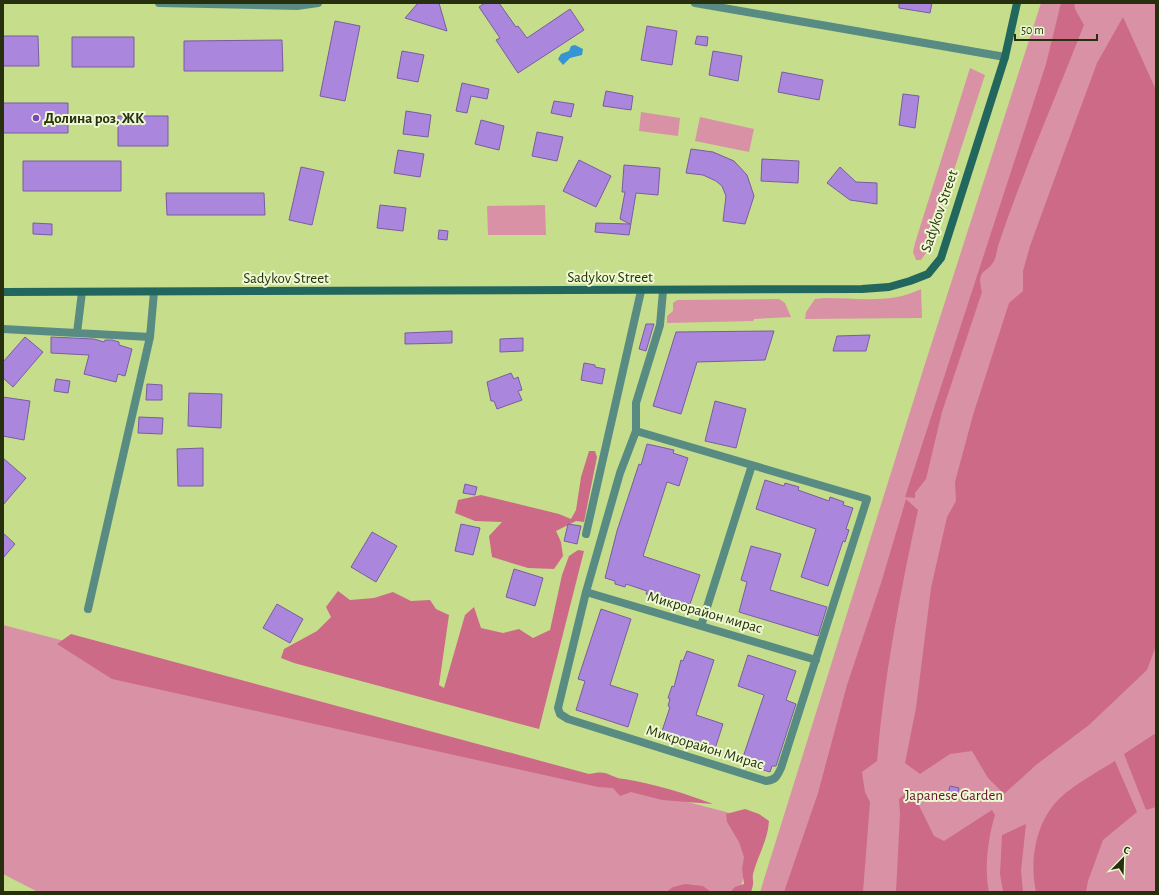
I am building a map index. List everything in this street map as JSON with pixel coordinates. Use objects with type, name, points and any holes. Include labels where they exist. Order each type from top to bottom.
[{"type":"street","points":[[159,3],[297,6],[318,3]]},
{"type":"street","points":[[695,3],[1004,57]]},
{"type":"street","name":"Sadykov Street","points":[[3,292],[663,291],[889,287],[928,274],[941,258],[1004,57],[1017,3]]},
{"type":"street","points":[[586,534],[641,291]]},
{"type":"street","name":"Микрорайон Мирас","points":[[636,431],[867,499],[779,773],[777,777],[772,780],[766,781],[568,719],[560,714],[558,708],[586,592],[620,473],[636,431],[636,403],[660,325],[663,291]]},
{"type":"street","points":[[77,333],[82,292]]},
{"type":"street","points":[[88,609],[150,337],[154,292]]},
{"type":"street","points":[[3,329],[150,337]]},
{"type":"street","name":"Микрорайон Мирас","points":[[701,626],[752,465]]},
{"type":"street","name":"Микрорайон мирас","points":[[586,592],[816,660]]},
{"type":"green space","name":"Japanese Garden","points":[[1041,3],[1156,3],[1156,892],[760,892],[924,367]]},
{"type":"green space","points":[[970,68],[985,75],[928,250],[921,260],[916,260],[913,252],[915,243]]},
{"type":"green space","points":[[641,112],[680,118],[678,136],[639,131]]},
{"type":"green space","points":[[700,117],[754,129],[749,152],[695,141]]},
{"type":"green space","points":[[545,205],[546,235],[488,235],[487,206]]},
{"type":"green space","points":[[921,289],[922,318],[805,319],[806,312],[815,299],[874,299],[898,297]]},
{"type":"green space","points":[[779,299],[785,303],[791,317],[754,319],[753,321],[667,323],[667,316],[673,311],[673,303],[677,300]]},
{"type":"green space","points":[[3,625],[761,821],[739,892],[38,892],[3,874]]},
{"type":"shaded area","points":[[1061,3],[1074,3],[1075,9],[1084,25],[1018,190],[998,246],[995,259],[981,275],[980,284],[982,292],[942,412],[926,479],[915,493],[915,498],[905,497],[1046,64]]},
{"type":"shaded area","points":[[1123,17],[1156,90],[1156,646],[1147,670],[1089,725],[1036,765],[1004,794],[988,778],[972,751],[950,754],[920,774],[905,763],[916,708],[931,588],[947,517],[956,501],[955,482],[973,415],[1009,303],[1023,291],[1023,271],[1030,246],[1066,147],[1097,63]]},
{"type":"shaded area","points":[[589,451],[595,451],[597,457],[584,522],[576,521],[556,531],[561,542],[563,556],[554,569],[528,568],[492,557],[489,536],[502,522],[475,521],[455,513],[458,500],[481,495],[559,514],[571,519],[576,510],[581,477]]},
{"type":"shaded area","points":[[906,499],[918,510],[893,635],[877,761],[862,772],[865,792],[870,802],[863,892],[784,892],[818,793],[847,685],[882,580]]},
{"type":"shaded area","points":[[578,550],[584,551],[539,729],[294,663],[281,658],[284,649],[317,631],[331,617],[326,607],[338,591],[350,600],[374,598],[393,592],[411,601],[430,600],[436,609],[449,615],[439,685],[444,688],[465,615],[474,607],[481,628],[503,633],[519,629],[533,638],[550,630],[562,575],[569,556]]},
{"type":"shaded area","points":[[71,634],[589,774],[601,772],[619,778],[658,786],[713,804],[662,800],[631,792],[620,796],[613,788],[598,787],[112,679],[57,644]]},
{"type":"shaded area","points":[[1156,733],[1156,807],[1146,810],[1124,754]]},
{"type":"shaded area","points":[[1115,761],[1137,812],[1103,840],[1088,881],[1086,892],[1036,892],[1033,867],[1036,841],[1040,829],[1052,806],[1067,792]]},
{"type":"shaded area","points":[[911,789],[934,836],[944,841],[992,810],[995,815],[990,833],[987,863],[989,892],[896,892],[900,814],[899,799]]},
{"type":"shaded area","points":[[745,809],[759,814],[769,821],[768,828],[753,874],[751,892],[730,892],[735,887],[744,884],[742,869],[744,857],[739,842],[727,822],[726,814]]},
{"type":"shaded area","points":[[1026,824],[1021,871],[1023,892],[1003,892],[1000,874],[1002,835]]},
{"type":"shaded area","points":[[685,884],[703,886],[711,892],[666,892],[673,887]]},
{"type":"water","points":[[575,45],[583,49],[582,55],[570,58],[563,65],[558,59],[561,54],[569,51],[571,46]]},
{"type":"building","points":[[418,3],[439,3],[447,31],[405,18]]},
{"type":"building","points":[[485,3],[499,3],[516,27],[518,26],[527,38],[570,9],[584,30],[518,73],[496,40],[500,38],[479,7]]},
{"type":"building","points":[[899,3],[932,3],[930,13],[899,8]]},
{"type":"building","points":[[335,21],[360,26],[345,101],[320,96]]},
{"type":"building","points":[[647,26],[677,31],[672,65],[641,60]]},
{"type":"building","points":[[3,36],[38,36],[39,66],[3,66]]},
{"type":"building","points":[[697,36],[708,37],[707,46],[695,44]]},
{"type":"building","points":[[72,37],[134,37],[134,67],[72,67]]},
{"type":"building","points":[[282,40],[283,71],[184,71],[184,41]]},
{"type":"building","points":[[402,51],[424,55],[418,82],[397,78]]},
{"type":"building","points":[[713,51],[742,56],[738,81],[709,75]]},
{"type":"building","points":[[782,72],[823,80],[819,100],[778,92]]},
{"type":"building","points":[[462,83],[489,89],[487,99],[471,96],[467,113],[456,111]]},
{"type":"building","points":[[606,91],[633,96],[631,110],[603,106]]},
{"type":"building","points":[[903,94],[919,96],[915,128],[899,125]]},
{"type":"building","points":[[554,101],[574,104],[571,117],[551,113]]},
{"type":"building","name":"Долина роз, ЖК","points":[[3,103],[68,103],[68,133],[3,133]]},
{"type":"building","points":[[406,111],[431,115],[428,137],[403,134]]},
{"type":"building","points":[[118,116],[168,116],[168,146],[118,146]]},
{"type":"building","points":[[481,120],[504,126],[499,150],[475,144]]},
{"type":"building","points":[[537,132],[563,137],[557,161],[532,156]]},
{"type":"building","points":[[691,149],[713,152],[734,161],[747,175],[754,196],[745,224],[723,221],[726,196],[722,186],[716,181],[703,175],[686,173]]},
{"type":"building","points":[[398,150],[424,154],[420,177],[394,173]]},
{"type":"building","points":[[762,159],[799,161],[798,183],[761,181]]},
{"type":"building","points":[[579,160],[611,176],[596,207],[563,191]]},
{"type":"building","points":[[23,161],[121,161],[121,191],[23,191]]},
{"type":"building","points":[[624,165],[660,168],[658,195],[636,193],[629,235],[595,232],[596,223],[630,224],[620,219],[625,192],[622,192]]},
{"type":"building","points":[[301,167],[324,172],[312,225],[289,220]]},
{"type":"building","points":[[840,167],[856,182],[877,183],[877,204],[850,200],[827,183]]},
{"type":"building","points":[[166,193],[264,193],[265,215],[167,215]]},
{"type":"building","points":[[380,205],[406,208],[403,231],[377,228]]},
{"type":"building","points":[[33,223],[52,224],[52,235],[33,234]]},
{"type":"building","points":[[439,230],[448,231],[447,240],[438,239]]},
{"type":"building","points":[[646,324],[654,324],[646,351],[639,349]]},
{"type":"building","points":[[452,331],[452,343],[405,344],[405,333]]},
{"type":"building","points":[[774,331],[765,360],[697,362],[681,414],[653,406],[676,332]]},
{"type":"building","points":[[870,335],[866,351],[833,351],[837,336]]},
{"type":"building","points":[[25,337],[43,352],[13,387],[3,378],[3,362]]},
{"type":"building","points":[[51,337],[94,339],[104,342],[105,340],[112,340],[119,342],[119,345],[132,349],[125,376],[118,374],[116,382],[84,374],[89,355],[51,353]]},
{"type":"building","points":[[523,338],[523,351],[500,352],[500,339]]},
{"type":"building","points":[[584,363],[605,369],[602,384],[581,380]]},
{"type":"building","points":[[511,373],[514,379],[518,377],[522,390],[518,391],[522,400],[497,409],[494,401],[491,401],[487,382]]},
{"type":"building","points":[[56,379],[70,381],[68,393],[54,391]]},
{"type":"building","points":[[147,384],[162,385],[162,400],[146,400]]},
{"type":"building","points":[[189,393],[222,394],[221,428],[188,426]]},
{"type":"building","points":[[3,397],[30,401],[24,440],[3,436]]},
{"type":"building","points":[[715,401],[746,409],[736,448],[705,441]]},
{"type":"building","points":[[139,417],[163,418],[162,434],[138,433]]},
{"type":"building","points":[[647,444],[674,450],[673,453],[688,458],[679,486],[667,482],[643,556],[700,575],[690,604],[686,603],[685,606],[675,602],[676,600],[659,595],[658,597],[646,594],[647,591],[626,584],[625,587],[615,584],[615,581],[605,578],[617,531]]},
{"type":"building","points":[[203,448],[203,486],[178,486],[177,449]]},
{"type":"building","points":[[3,458],[26,478],[3,505]]},
{"type":"building","points":[[765,480],[784,486],[785,483],[799,487],[798,490],[829,501],[830,497],[844,502],[843,505],[853,508],[846,529],[849,530],[845,542],[843,541],[828,586],[801,577],[816,529],[756,509]]},
{"type":"building","points":[[465,484],[477,487],[475,495],[463,493]]},
{"type":"building","points":[[461,524],[480,528],[473,555],[455,551]]},
{"type":"building","points":[[568,524],[581,526],[577,544],[564,541]]},
{"type":"building","points":[[372,532],[397,546],[376,582],[351,567]]},
{"type":"building","points":[[3,533],[15,544],[3,558]]},
{"type":"building","points":[[751,546],[781,554],[770,590],[827,607],[818,636],[739,612],[747,582],[741,580]]},
{"type":"building","points":[[514,569],[543,578],[535,606],[506,597]]},
{"type":"building","points":[[277,604],[303,619],[290,643],[263,628]]},
{"type":"building","points":[[601,609],[631,619],[610,685],[638,694],[628,727],[576,710],[585,681],[578,679]]},
{"type":"building","points":[[687,651],[714,660],[696,715],[723,724],[713,755],[660,737],[670,707],[668,706],[670,699],[668,698],[672,686],[674,687],[681,660],[683,661]]},
{"type":"building","points":[[748,655],[796,671],[786,700],[796,704],[776,766],[772,766],[770,772],[741,763],[764,695],[738,686]]},
{"type":"building","points":[[950,786],[959,788],[956,800],[947,798]]},
{"type":"place","name":"Долина роз, ЖК","points":[[36,118]]}]
